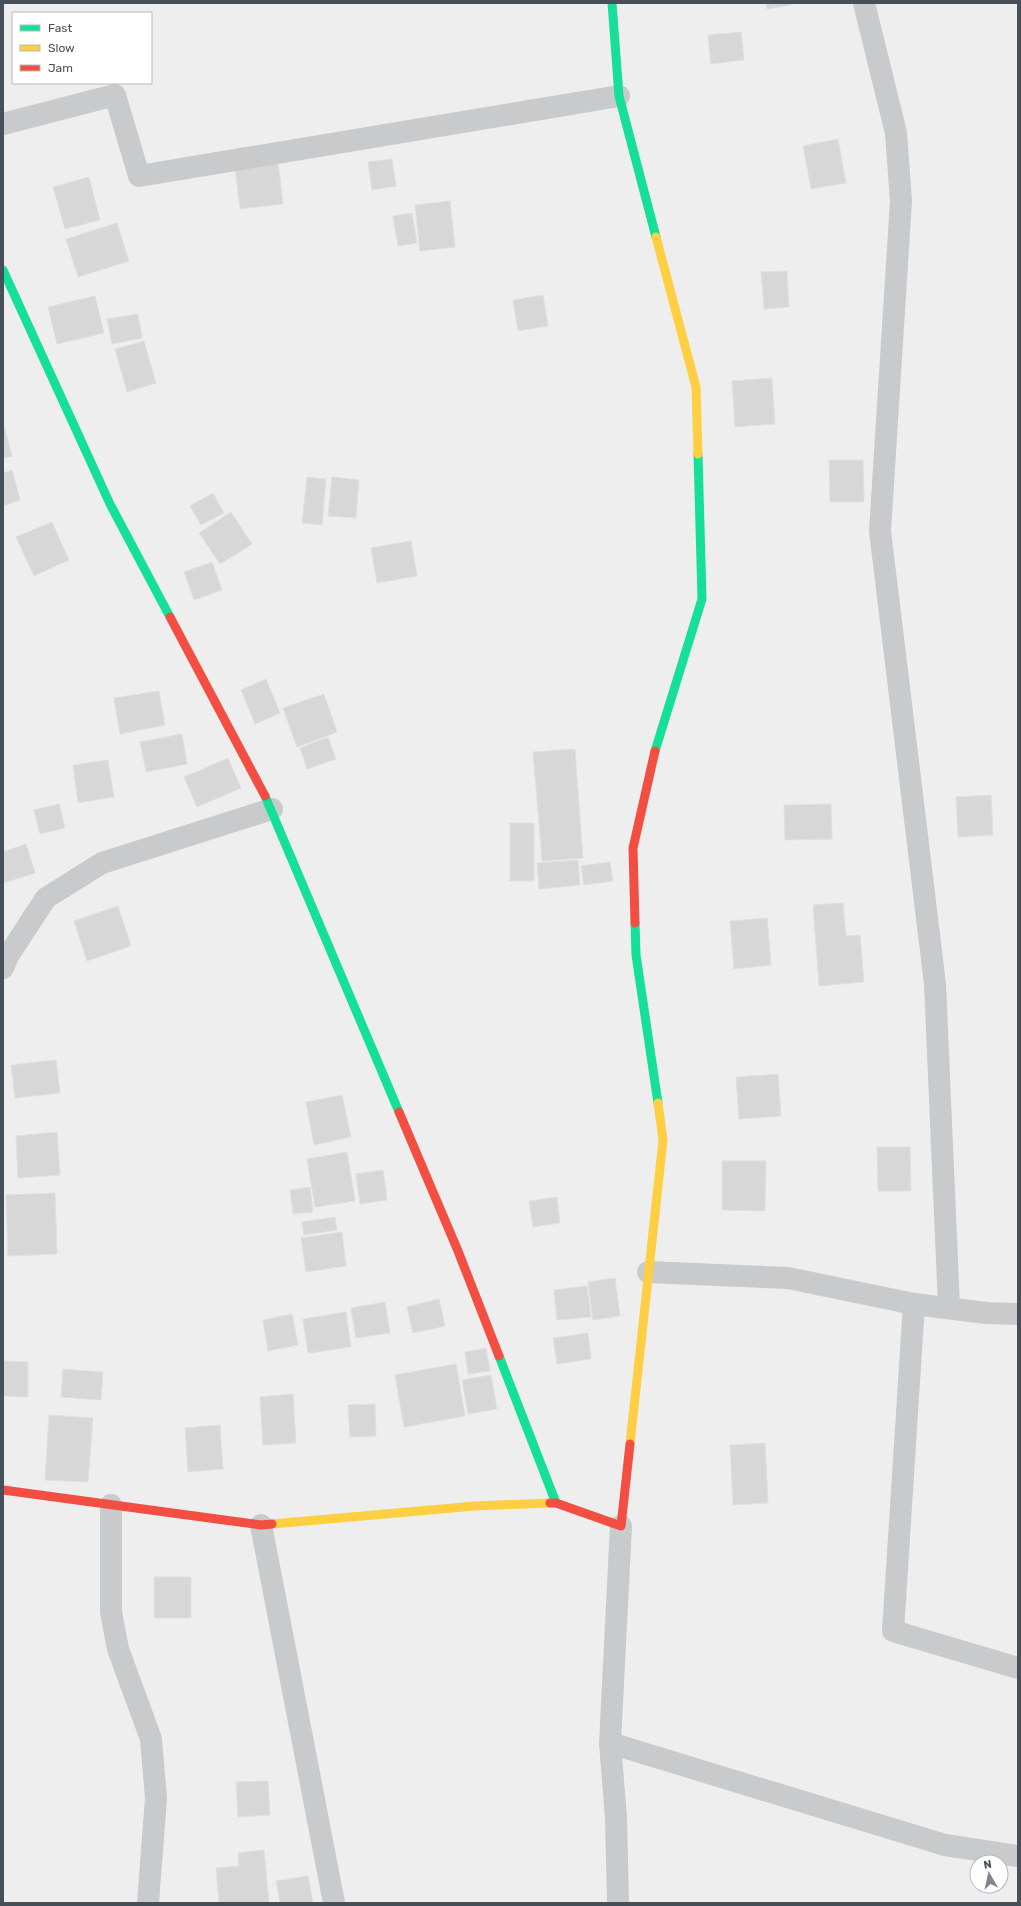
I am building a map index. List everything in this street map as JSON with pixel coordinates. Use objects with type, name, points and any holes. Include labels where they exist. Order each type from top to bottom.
[{"type":"street","points":[[612,3],[619,96],[696,387],[702,599],[652,760],[633,848],[636,955],[663,1140],[621,1526],[610,1744],[616,1818],[618,1903]]},
{"type":"street","points":[[864,3],[896,133],[902,201],[880,531],[935,984],[949,1307]]},
{"type":"street","points":[[3,124],[115,95],[139,176],[619,96]]},
{"type":"street","points":[[3,270],[110,504],[272,810],[458,1252],[556,1503]]},
{"type":"street","points":[[3,968],[8,956],[46,898],[102,863],[272,810]]},
{"type":"street","points":[[648,1272],[788,1278],[914,1304],[949,1307],[986,1313],[1018,1314]]},
{"type":"street","points":[[914,1304],[893,1631],[1018,1668]]},
{"type":"street","points":[[3,1490],[261,1525],[475,1506],[556,1503],[621,1526]]},
{"type":"street","points":[[111,1505],[111,1612],[118,1649],[151,1739],[156,1798],[148,1903]]},
{"type":"street","points":[[261,1525],[334,1903]]},
{"type":"street","points":[[610,1744],[944,1845],[1018,1856]]},
{"type":"building","points":[[766,3],[791,3],[791,5],[767,9]]},
{"type":"building","points":[[741,32],[744,60],[711,64],[708,35]]},
{"type":"building","points":[[838,139],[846,183],[811,189],[803,146]]},
{"type":"building","points":[[392,159],[396,186],[372,190],[368,162]]},
{"type":"building","points":[[278,162],[283,204],[240,209],[235,167]]},
{"type":"building","points":[[89,177],[100,220],[65,229],[53,187]]},
{"type":"building","points":[[450,201],[455,247],[420,251],[415,205]]},
{"type":"building","points":[[412,213],[417,243],[398,246],[393,216]]},
{"type":"building","points":[[117,223],[129,261],[78,277],[66,239]]},
{"type":"building","points":[[787,271],[789,307],[764,309],[761,272]]},
{"type":"building","points":[[543,295],[548,326],[518,331],[513,300]]},
{"type":"building","points":[[95,296],[104,333],[57,344],[48,307]]},
{"type":"building","points":[[138,314],[142,338],[112,344],[107,319]]},
{"type":"building","points":[[144,341],[156,383],[127,392],[115,349]]},
{"type":"building","points":[[772,378],[775,424],[735,427],[732,381]]},
{"type":"building","points":[[4,426],[12,456],[3,458],[3,427]]},
{"type":"building","points":[[829,460],[863,460],[864,502],[830,502]]},
{"type":"building","points":[[12,470],[20,500],[3,506],[3,473]]},
{"type":"building","points":[[307,477],[326,479],[322,525],[302,523]]},
{"type":"building","points":[[332,477],[359,480],[356,518],[328,516]]},
{"type":"building","points":[[213,493],[224,513],[201,525],[190,506]]},
{"type":"building","points":[[231,512],[252,544],[220,564],[199,533]]},
{"type":"building","points":[[52,522],[69,560],[34,576],[16,537]]},
{"type":"building","points":[[411,541],[417,576],[377,583],[371,548]]},
{"type":"building","points":[[212,562],[222,590],[194,600],[184,572]]},
{"type":"building","points":[[266,679],[280,713],[255,724],[241,690]]},
{"type":"building","points":[[159,691],[165,725],[120,734],[114,698]]},
{"type":"building","points":[[324,694],[337,732],[297,747],[283,708]]},
{"type":"building","points":[[182,734],[187,764],[146,772],[140,742]]},
{"type":"building","points":[[328,737],[336,759],[307,769],[300,748]]},
{"type":"building","points":[[575,749],[583,858],[542,861],[533,752]]},
{"type":"building","points":[[228,758],[241,788],[197,807],[184,777]]},
{"type":"building","points":[[108,760],[114,797],[78,803],[73,765]]},
{"type":"building","points":[[991,795],[993,835],[958,837],[956,797]]},
{"type":"building","points":[[59,804],[65,828],[40,834],[34,810]]},
{"type":"building","points":[[831,804],[832,839],[785,840],[784,805]]},
{"type":"building","points":[[510,823],[534,823],[534,881],[510,881]]},
{"type":"building","points":[[26,844],[35,873],[3,883],[3,852]]},
{"type":"building","points":[[578,860],[580,885],[539,889],[537,863]]},
{"type":"building","points":[[610,862],[613,881],[584,885],[581,866]]},
{"type":"building","points":[[843,903],[846,936],[860,935],[864,982],[819,986],[813,905]]},
{"type":"building","points":[[118,906],[131,946],[87,961],[74,921]]},
{"type":"building","points":[[767,918],[771,965],[734,969],[730,921]]},
{"type":"building","points":[[56,1060],[60,1093],[15,1098],[11,1065]]},
{"type":"building","points":[[778,1074],[781,1116],[739,1119],[736,1077]]},
{"type":"building","points":[[342,1095],[351,1137],[314,1145],[306,1102]]},
{"type":"building","points":[[57,1132],[60,1175],[18,1178],[16,1136]]},
{"type":"building","points":[[877,1147],[910,1147],[911,1191],[878,1191]]},
{"type":"building","points":[[347,1152],[355,1201],[315,1207],[307,1159]]},
{"type":"building","points":[[722,1161],[766,1161],[765,1211],[722,1210]]},
{"type":"building","points":[[383,1170],[387,1200],[360,1204],[356,1174]]},
{"type":"building","points":[[310,1187],[313,1212],[293,1214],[290,1190]]},
{"type":"building","points":[[55,1193],[57,1254],[8,1256],[6,1195]]},
{"type":"building","points":[[557,1197],[560,1223],[533,1227],[529,1201]]},
{"type":"building","points":[[335,1217],[337,1230],[304,1235],[302,1222]]},
{"type":"building","points":[[342,1232],[346,1266],[306,1272],[301,1238]]},
{"type":"building","points":[[615,1278],[620,1316],[593,1320],[588,1282]]},
{"type":"building","points":[[587,1286],[591,1317],[557,1320],[554,1290]]},
{"type":"building","points":[[439,1299],[445,1326],[413,1333],[407,1307]]},
{"type":"building","points":[[385,1302],[390,1333],[356,1338],[351,1308]]},
{"type":"building","points":[[346,1312],[351,1347],[308,1353],[303,1319]]},
{"type":"building","points":[[292,1314],[298,1345],[268,1351],[263,1320]]},
{"type":"building","points":[[588,1333],[591,1359],[557,1364],[553,1338]]},
{"type":"building","points":[[486,1348],[490,1371],[468,1374],[465,1352]]},
{"type":"building","points":[[3,1361],[28,1362],[28,1397],[3,1396]]},
{"type":"building","points":[[456,1364],[465,1416],[404,1427],[395,1375]]},
{"type":"building","points":[[63,1369],[103,1372],[101,1400],[61,1397]]},
{"type":"building","points":[[491,1375],[497,1409],[468,1414],[462,1380]]},
{"type":"building","points":[[293,1394],[296,1443],[263,1445],[260,1397]]},
{"type":"building","points":[[375,1404],[376,1436],[350,1437],[348,1405]]},
{"type":"building","points":[[49,1415],[93,1418],[88,1482],[45,1480]]},
{"type":"building","points":[[220,1425],[223,1469],[188,1472],[185,1428]]},
{"type":"building","points":[[765,1443],[768,1503],[733,1505],[730,1445]]},
{"type":"building","points":[[154,1577],[191,1577],[191,1618],[154,1618]]},
{"type":"building","points":[[268,1781],[270,1815],[238,1817],[236,1782]]},
{"type":"building","points":[[264,1850],[269,1903],[219,1903],[216,1868],[239,1866],[238,1853]]},
{"type":"building","points":[[308,1876],[313,1903],[280,1903],[276,1881]]},
{"type":"traffic: fast","points":[[612,3],[619,96],[656,237]]},
{"type":"traffic: fast","points":[[3,270],[110,504],[170,617]]},
{"type":"traffic: fast","points":[[655,751],[702,599],[698,454]]},
{"type":"traffic: fast","points":[[265,796],[399,1112]]},
{"type":"traffic: fast","points":[[635,923],[636,955],[658,1103]]},
{"type":"traffic: fast","points":[[499,1356],[556,1503]]},
{"type":"traffic: slow","points":[[656,237],[696,387],[698,454]]},
{"type":"traffic: slow","points":[[630,1444],[663,1140],[658,1103]]},
{"type":"traffic: slow","points":[[272,1524],[475,1506],[550,1503]]},
{"type":"traffic: jam","points":[[170,617],[265,796]]},
{"type":"traffic: jam","points":[[635,923],[633,848],[655,751]]},
{"type":"traffic: jam","points":[[399,1112],[458,1251],[499,1356]]},
{"type":"traffic: jam","points":[[550,1503],[556,1503],[621,1526],[630,1444]]},
{"type":"traffic: jam","points":[[3,1490],[261,1525],[272,1524]]}]
